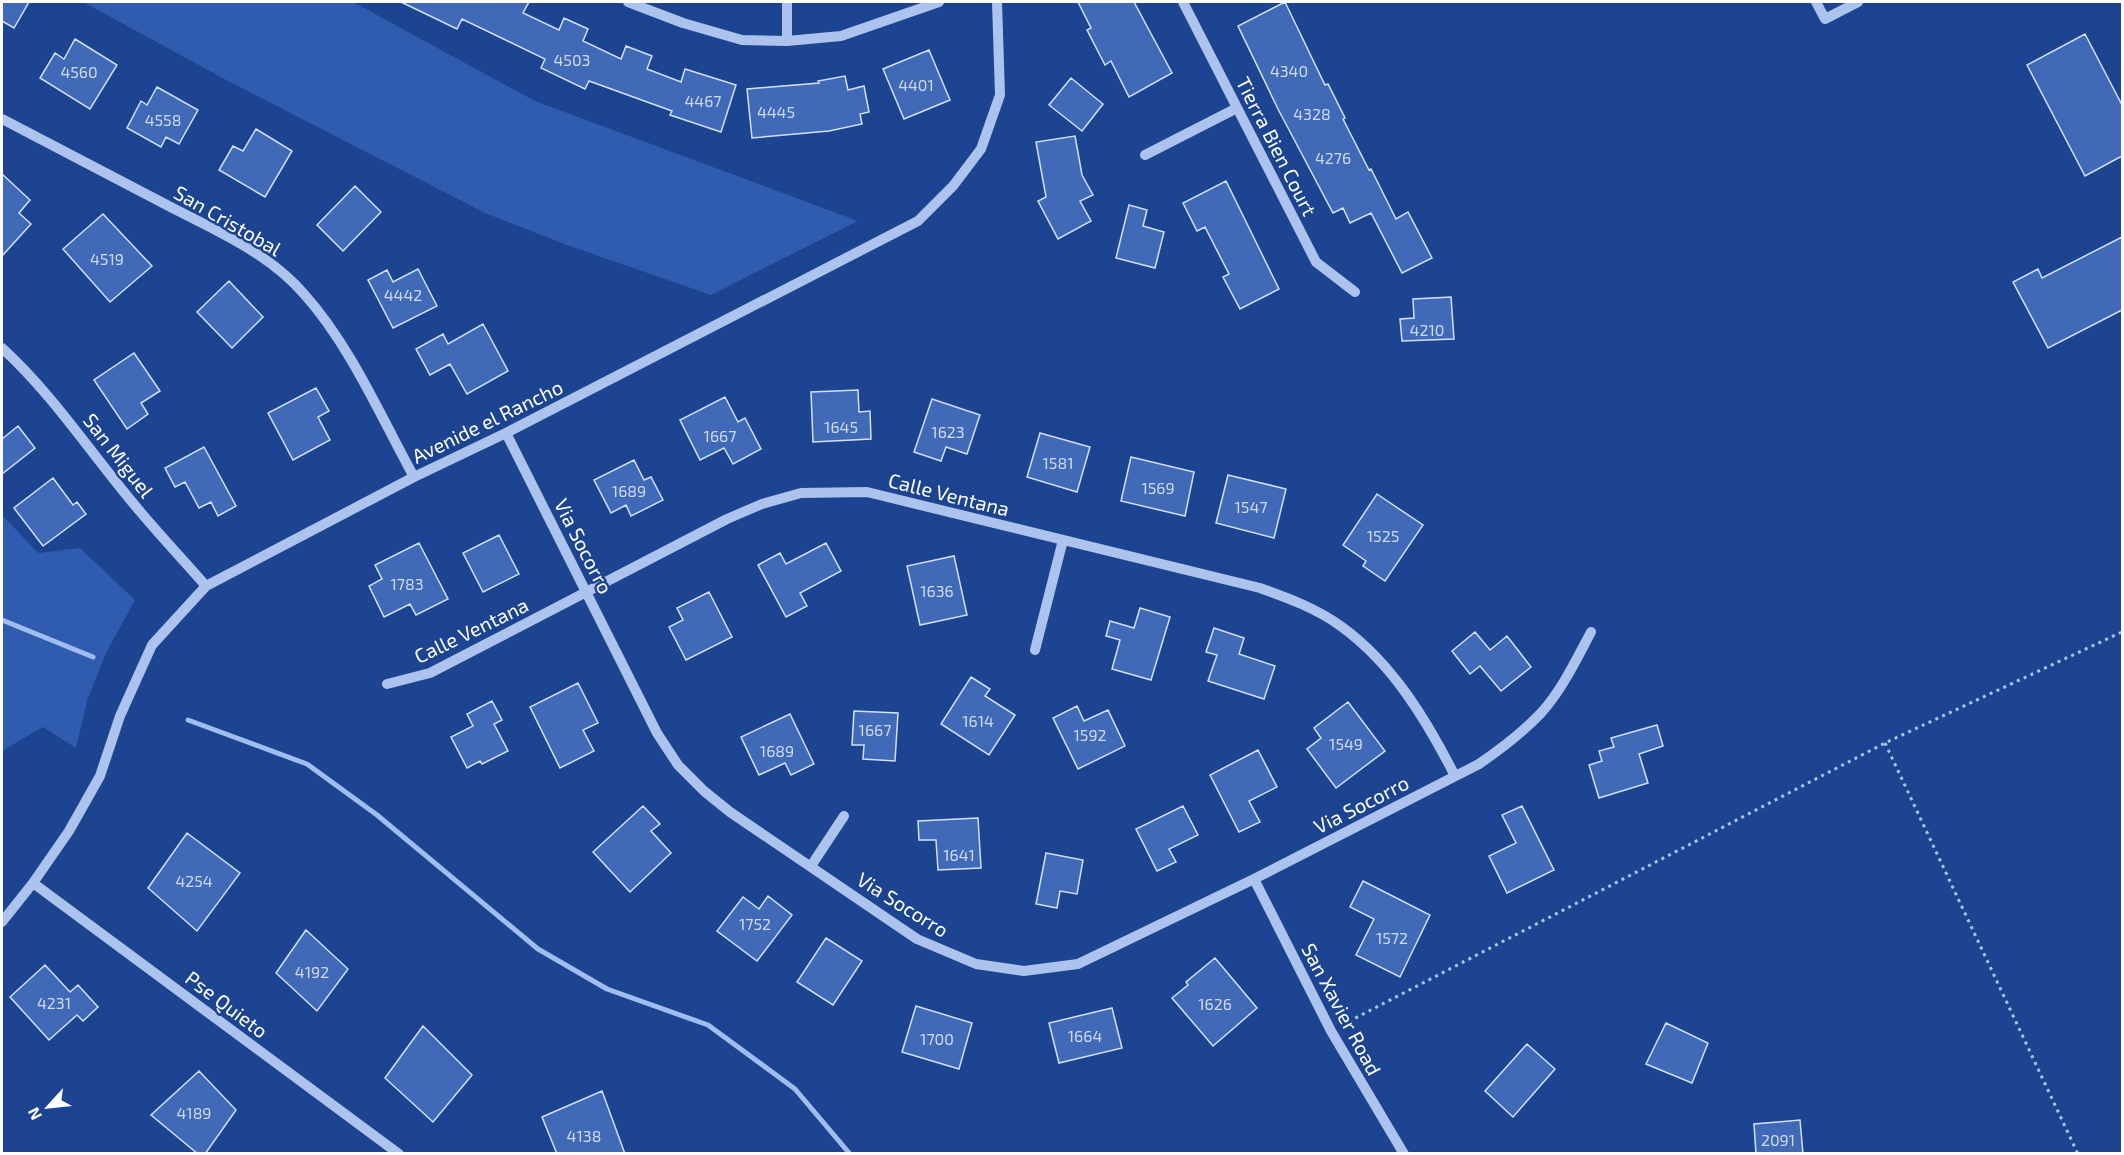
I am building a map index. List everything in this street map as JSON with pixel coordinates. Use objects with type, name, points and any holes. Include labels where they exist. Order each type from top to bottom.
[{"type":"street","points":[[628,2],[683,23],[742,40],[787,41],[841,36],[939,2]]},
{"type":"street","points":[[787,2],[787,41]]},
{"type":"street","name":"Avenide el Rancho","points":[[2,922],[33,883],[69,831],[100,776],[120,716],[152,645],[206,586],[414,477],[506,433],[918,221],[953,186],[981,149],[1000,95],[997,2]]},
{"type":"street","name":"Tierra Bien Court","points":[[1183,2],[1316,262],[1355,292]]},
{"type":"street","points":[[1816,2],[1825,19],[1858,2]]},
{"type":"street","points":[[1144,155],[1237,108]]},
{"type":"street","name":"San Cristobal","points":[[2,119],[230,237],[272,263],[303,292],[327,321],[347,353],[414,477]]},
{"type":"street","name":"San Miguel","points":[[2,348],[28,372],[74,427],[124,493],[206,586]]},
{"type":"street","name":"Via Socorro","points":[[506,433],[657,733],[678,765],[704,791],[730,812],[917,939],[976,964],[1024,971],[1078,964],[1254,879],[1479,764],[1504,747],[1542,712],[1571,670],[1591,632]]},
{"type":"street","name":"Calle Ventana","points":[[387,684],[430,673],[727,519],[762,504],[801,493],[867,492],[1260,588],[1299,602],[1342,627],[1376,658],[1407,694],[1434,734],[1455,776]]},
{"type":"street","points":[[1035,650],[1063,540]]},
{"type":"street","points":[[811,866],[844,816]]},
{"type":"street","name":"San Xavier Road","points":[[1254,879],[1331,1031],[1404,1154]]},
{"type":"street","name":"Pse Quieto","points":[[33,883],[399,1154]]},
{"type":"path","points":[[1331,1031],[1885,742],[2122,632]]},
{"type":"path","points":[[1885,742],[2078,1154]]},
{"type":"shaded area","points":[[83,2],[353,2],[535,101],[858,221],[711,295],[567,245],[485,213],[230,82]]},
{"type":"shaded area","points":[[2,515],[38,553],[80,548],[135,600],[105,655],[87,701],[76,748],[43,727],[2,751]]},
{"type":"building","points":[[2,2],[29,2],[14,28],[2,21]]},
{"type":"building","points":[[401,2],[529,2],[523,13],[559,30],[564,18],[588,29],[583,41],[621,59],[626,46],[652,56],[647,69],[681,82],[685,69],[736,85],[721,132],[670,115],[672,111],[589,81],[585,89],[541,68],[545,59],[462,19],[457,29]]},
{"type":"building","points":[[1078,2],[1134,2],[1172,73],[1129,97],[1111,61],[1105,65],[1087,30],[1091,28]]},
{"type":"building","points":[[1285,2],[1325,85],[1328,84],[1345,118],[1343,119],[1396,219],[1408,212],[1432,258],[1402,273],[1371,213],[1350,223],[1343,208],[1333,213],[1278,109],[1238,26]]},
{"type":"building","points":[[2085,34],[2122,105],[2122,156],[2085,176],[2027,65]]},
{"type":"building","points":[[75,39],[117,65],[90,109],[40,78],[55,53],[64,59]]},
{"type":"building","points":[[929,50],[950,100],[904,119],[883,69]]},
{"type":"building","points":[[845,76],[848,90],[864,86],[869,112],[860,114],[862,124],[829,131],[752,138],[747,89],[819,83],[818,81]]},
{"type":"building","points":[[1071,78],[1103,104],[1082,131],[1049,105]]},
{"type":"building","points":[[157,87],[198,110],[179,144],[166,137],[161,147],[127,128],[141,101],[147,105]]},
{"type":"building","points":[[256,129],[292,151],[265,197],[219,170],[233,146],[243,151]]},
{"type":"building","points":[[1075,136],[1082,175],[1093,195],[1080,201],[1091,221],[1058,239],[1038,201],[1046,197],[1036,142]]},
{"type":"building","points":[[2,174],[30,200],[19,213],[31,224],[2,256]]},
{"type":"building","points":[[1226,181],[1279,289],[1240,309],[1223,277],[1229,274],[1205,227],[1197,231],[1183,203]]},
{"type":"building","points":[[355,186],[381,212],[343,251],[317,225]]},
{"type":"building","points":[[1129,205],[1147,210],[1143,226],[1164,232],[1155,268],[1116,258]]},
{"type":"building","points":[[103,214],[152,266],[110,302],[63,249]]},
{"type":"building","points":[[2122,237],[2122,310],[2048,348],[2013,282],[2038,269],[2042,278]]},
{"type":"building","points":[[418,269],[437,306],[393,328],[368,280],[387,270],[393,282]]},
{"type":"building","points":[[229,281],[263,317],[232,348],[197,312]]},
{"type":"building","points":[[1451,297],[1454,339],[1402,341],[1400,319],[1414,318],[1413,299]]},
{"type":"building","points":[[483,324],[508,371],[467,394],[450,364],[430,375],[416,349],[443,334],[448,344]]},
{"type":"building","points":[[134,353],[160,391],[141,403],[148,414],[127,429],[94,380]]},
{"type":"building","points":[[316,388],[329,411],[318,417],[330,440],[293,460],[268,413]]},
{"type":"building","points":[[858,390],[859,412],[870,411],[871,439],[813,442],[811,392]]},
{"type":"building","points":[[725,397],[738,422],[745,418],[761,449],[733,464],[724,448],[700,460],[680,420]]},
{"type":"building","points":[[932,399],[980,415],[967,454],[946,447],[941,461],[914,452]]},
{"type":"building","points":[[18,426],[35,448],[2,474],[2,439]]},
{"type":"building","points":[[1040,433],[1090,447],[1077,492],[1027,477]]},
{"type":"building","points":[[204,447],[236,506],[218,516],[211,502],[199,508],[185,482],[175,487],[165,468]]},
{"type":"building","points":[[1131,457],[1194,472],[1185,516],[1121,501]]},
{"type":"building","points":[[634,460],[644,480],[651,477],[663,500],[631,516],[626,505],[611,513],[594,480]]},
{"type":"building","points":[[1228,475],[1286,489],[1274,538],[1216,523]]},
{"type":"building","points":[[53,478],[73,505],[77,502],[86,514],[43,546],[14,508]]},
{"type":"building","points":[[1377,494],[1423,525],[1385,581],[1363,566],[1366,561],[1343,545]]},
{"type":"building","points":[[499,535],[519,574],[483,592],[463,553]]},
{"type":"building","points":[[419,543],[448,599],[416,615],[410,604],[384,617],[369,586],[382,579],[375,565]]},
{"type":"building","points":[[826,543],[841,571],[800,593],[807,606],[786,617],[758,565],[780,553],[786,564]]},
{"type":"building","points":[[954,556],[967,615],[920,625],[907,566]]},
{"type":"building","points":[[709,592],[732,637],[686,660],[669,627],[683,620],[677,608]]},
{"type":"building","points":[[1140,608],[1170,617],[1151,680],[1112,669],[1120,640],[1106,636],[1110,621],[1134,628]]},
{"type":"building","points":[[1214,628],[1244,638],[1239,654],[1275,666],[1264,699],[1208,681],[1217,655],[1206,652]]},
{"type":"building","points":[[1475,632],[1490,650],[1507,636],[1531,667],[1501,691],[1480,666],[1470,674],[1452,651]]},
{"type":"building","points":[[971,677],[990,689],[985,696],[1015,715],[989,755],[941,724]]},
{"type":"building","points":[[578,683],[598,723],[583,730],[594,751],[560,768],[530,707]]},
{"type":"building","points":[[492,701],[502,720],[494,724],[508,751],[482,764],[480,761],[467,768],[451,737],[473,726],[467,714]]},
{"type":"building","points":[[1348,702],[1385,751],[1336,788],[1307,749],[1321,738],[1314,728]]},
{"type":"building","points":[[1077,706],[1084,721],[1108,710],[1125,746],[1078,769],[1053,718]]},
{"type":"building","points":[[854,711],[898,713],[895,761],[863,759],[864,745],[852,745]]},
{"type":"building","points":[[790,714],[814,764],[791,775],[785,763],[759,775],[741,737]]},
{"type":"building","points":[[1657,725],[1663,746],[1639,754],[1648,783],[1599,798],[1589,765],[1602,761],[1599,751],[1614,747],[1611,738]]},
{"type":"building","points":[[1258,750],[1277,787],[1249,801],[1260,822],[1239,832],[1210,775]]},
{"type":"building","points":[[643,806],[660,824],[651,831],[671,853],[630,892],[593,852]]},
{"type":"building","points":[[1183,806],[1198,835],[1169,849],[1176,862],[1157,871],[1136,829]]},
{"type":"building","points":[[1522,806],[1554,870],[1507,893],[1489,856],[1516,843],[1502,815]]},
{"type":"building","points":[[978,818],[981,868],[938,870],[936,840],[919,840],[918,821]]},
{"type":"building","points":[[187,833],[240,873],[197,931],[148,888]]},
{"type":"building","points":[[1046,853],[1083,860],[1077,894],[1060,891],[1057,908],[1036,904]]},
{"type":"building","points":[[1363,881],[1430,915],[1400,977],[1356,955],[1374,919],[1350,907]]},
{"type":"building","points":[[768,896],[792,915],[757,961],[717,931],[743,897],[759,909]]},
{"type":"building","points":[[306,930],[348,969],[317,1011],[276,973]]},
{"type":"building","points":[[826,938],[862,961],[833,1005],[797,982]]},
{"type":"building","points":[[1215,958],[1257,1008],[1213,1046],[1172,998],[1188,985],[1186,982]]},
{"type":"building","points":[[45,965],[70,992],[78,985],[98,1007],[83,1021],[77,1015],[49,1040],[10,997]]},
{"type":"building","points":[[916,1006],[972,1023],[959,1069],[902,1052]]},
{"type":"building","points":[[1112,1008],[1122,1048],[1059,1063],[1049,1023]]},
{"type":"building","points":[[1666,1023],[1708,1043],[1692,1083],[1646,1064]]},
{"type":"building","points":[[423,1026],[472,1075],[433,1122],[385,1078]]},
{"type":"building","points":[[1527,1044],[1555,1069],[1513,1117],[1485,1091]]},
{"type":"building","points":[[199,1071],[236,1110],[205,1154],[198,1154],[151,1115]]},
{"type":"building","points":[[602,1091],[625,1154],[557,1154],[542,1117]]},
{"type":"building","points":[[1800,1120],[1803,1154],[1756,1154],[1754,1124]]},
{"type":"waterway","points":[[2,620],[93,657]]},
{"type":"waterway","points":[[188,720],[307,764],[377,815],[538,949],[607,989],[708,1025],[795,1089],[850,1154]]}]
